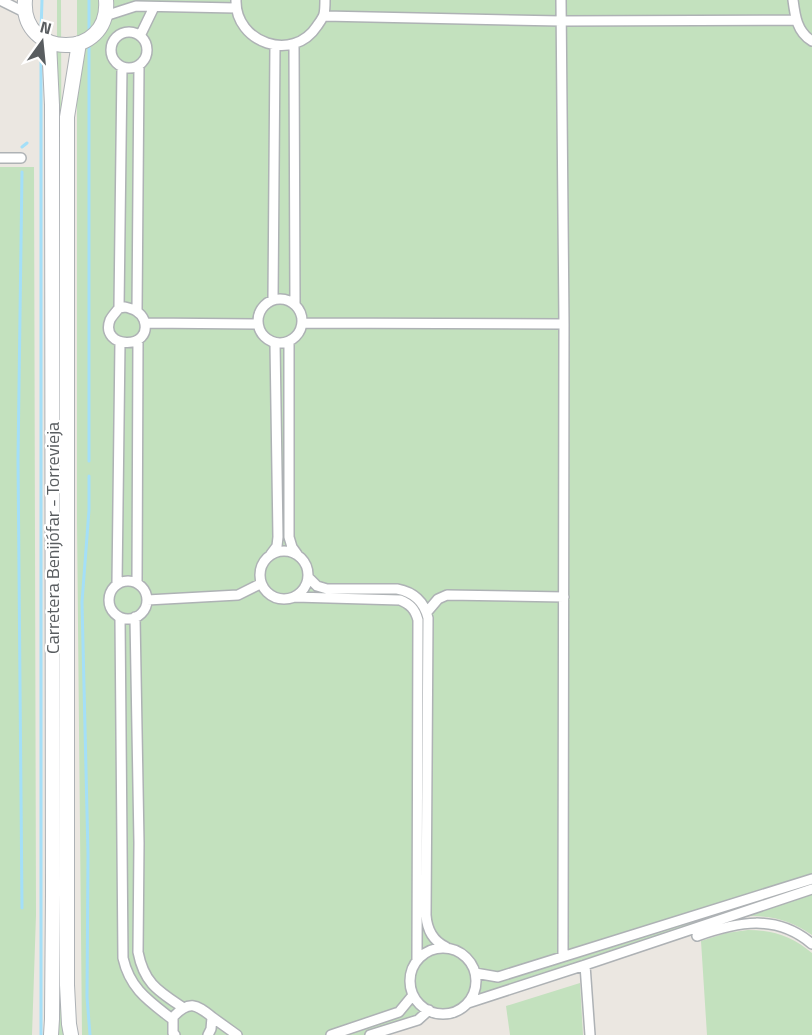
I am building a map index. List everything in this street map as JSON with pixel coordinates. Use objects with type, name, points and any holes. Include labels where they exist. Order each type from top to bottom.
[{"type":"main road","points":[[26,6],[28,21],[35,32],[49,42],[72,46],[85,42],[96,33],[105,16],[106,0]]},
{"type":"main road","name":"Carretera Benijófar - Torrevieja","points":[[49,42],[52,105],[53,935],[51,1035]]},
{"type":"main road","name":"Carretera Benijófar - Torrevieja","points":[[71,1035],[68,985],[67,117],[79,43]]},
{"type":"street","points":[[1,0],[26,6]]},
{"type":"street","points":[[105,16],[136,6],[236,4],[243,26],[257,39],[275,45],[294,44],[312,33],[324,16],[325,0]]},
{"type":"street","points":[[561,0],[564,324],[563,956]]},
{"type":"street","points":[[793,0],[795,20],[807,38],[812,41]]},
{"type":"street","points":[[140,36],[154,7]]},
{"type":"street","points":[[324,16],[561,21],[795,20]]},
{"type":"street","points":[[129,32],[140,36],[147,51],[146,57],[139,66],[128,69],[117,64],[113,59],[111,47],[117,36],[129,32]]},
{"type":"street","points":[[294,44],[295,304]]},
{"type":"street","points":[[273,300],[275,45]]},
{"type":"street","points":[[137,311],[139,66]]},
{"type":"street","points":[[119,308],[134,309],[141,314],[145,323],[144,332],[138,340],[129,344],[112,337],[109,328],[110,319],[119,308],[122,67]]},
{"type":"street","points":[[0,158],[21,158]]},
{"type":"street","points":[[278,299],[295,304],[300,311],[302,323],[296,336],[282,343],[275,343],[267,339],[258,324],[263,307],[270,301],[278,299]]},
{"type":"street","points":[[145,323],[258,324]]},
{"type":"street","points":[[302,323],[564,324]]},
{"type":"street","points":[[137,583],[138,340]]},
{"type":"street","points":[[289,341],[289,537],[297,554]]},
{"type":"street","points":[[117,584],[120,342]]},
{"type":"street","points":[[271,554],[278,537],[275,343]]},
{"type":"street","points":[[295,597],[304,589],[309,578],[308,566],[301,556],[291,551],[279,550],[268,556],[261,565],[260,584],[272,596],[284,599],[295,597],[400,600],[410,605],[417,614],[417,960]]},
{"type":"street","points":[[309,578],[317,586],[327,589],[404,590],[417,598],[427,612],[426,915],[428,928],[440,944],[468,958],[474,968],[477,980],[468,1003]]},
{"type":"street","points":[[127,580],[137,583],[144,590],[147,600],[144,610],[135,617],[120,618],[112,611],[108,602],[110,592],[117,584],[127,580]]},
{"type":"street","points":[[147,600],[238,595],[260,584]]},
{"type":"street","points":[[427,612],[434,602],[447,595],[564,597]]},
{"type":"street","points":[[135,617],[140,843],[138,952],[142,968],[152,984],[158,991],[182,1007]]},
{"type":"street","points":[[120,618],[123,958],[136,989],[172,1019]]},
{"type":"street","points":[[475,973],[498,977],[812,879]]},
{"type":"street","points":[[446,947],[425,952],[417,960],[411,972],[410,986],[413,995],[424,1008],[435,1013],[447,1014],[459,1010],[468,1003],[812,889]]},
{"type":"street","points":[[697,936],[720,927],[760,923],[773,924],[794,932],[812,944]]},
{"type":"street","points":[[585,965],[590,1035]]},
{"type":"street","points":[[331,1035],[399,1012],[413,995]]},
{"type":"street","points":[[175,1035],[173,1017],[182,1007],[194,1005],[202,1008],[237,1035]]},
{"type":"street","points":[[370,1035],[401,1030],[429,1010]]},
{"type":"street","points":[[208,1035],[212,1017]]},
{"type":"green space","points":[[57,0],[61,0],[64,1035],[56,1035]]},
{"type":"green space","points":[[77,0],[812,0],[812,935],[776,918],[736,917],[364,1035],[82,1035],[77,522]]},
{"type":"green space","points":[[0,167],[34,167],[36,915],[32,1035],[0,1035]]},
{"type":"green space","points":[[748,930],[766,931],[782,936],[812,953],[812,1035],[707,1035],[701,941],[726,933]]},
{"type":"green space","points":[[580,983],[583,1035],[510,1035],[506,1006]]},
{"type":"waterway","points":[[41,31],[42,0]]},
{"type":"waterway","points":[[89,0],[89,33]]},
{"type":"waterway","points":[[41,41],[41,1035]]},
{"type":"waterway","points":[[89,43],[89,461]]},
{"type":"waterway","points":[[22,147],[27,143]]},
{"type":"waterway","points":[[22,172],[18,459],[22,908]]},
{"type":"waterway","points":[[89,476],[89,510],[82,602],[88,854],[87,997],[90,1035]]}]
